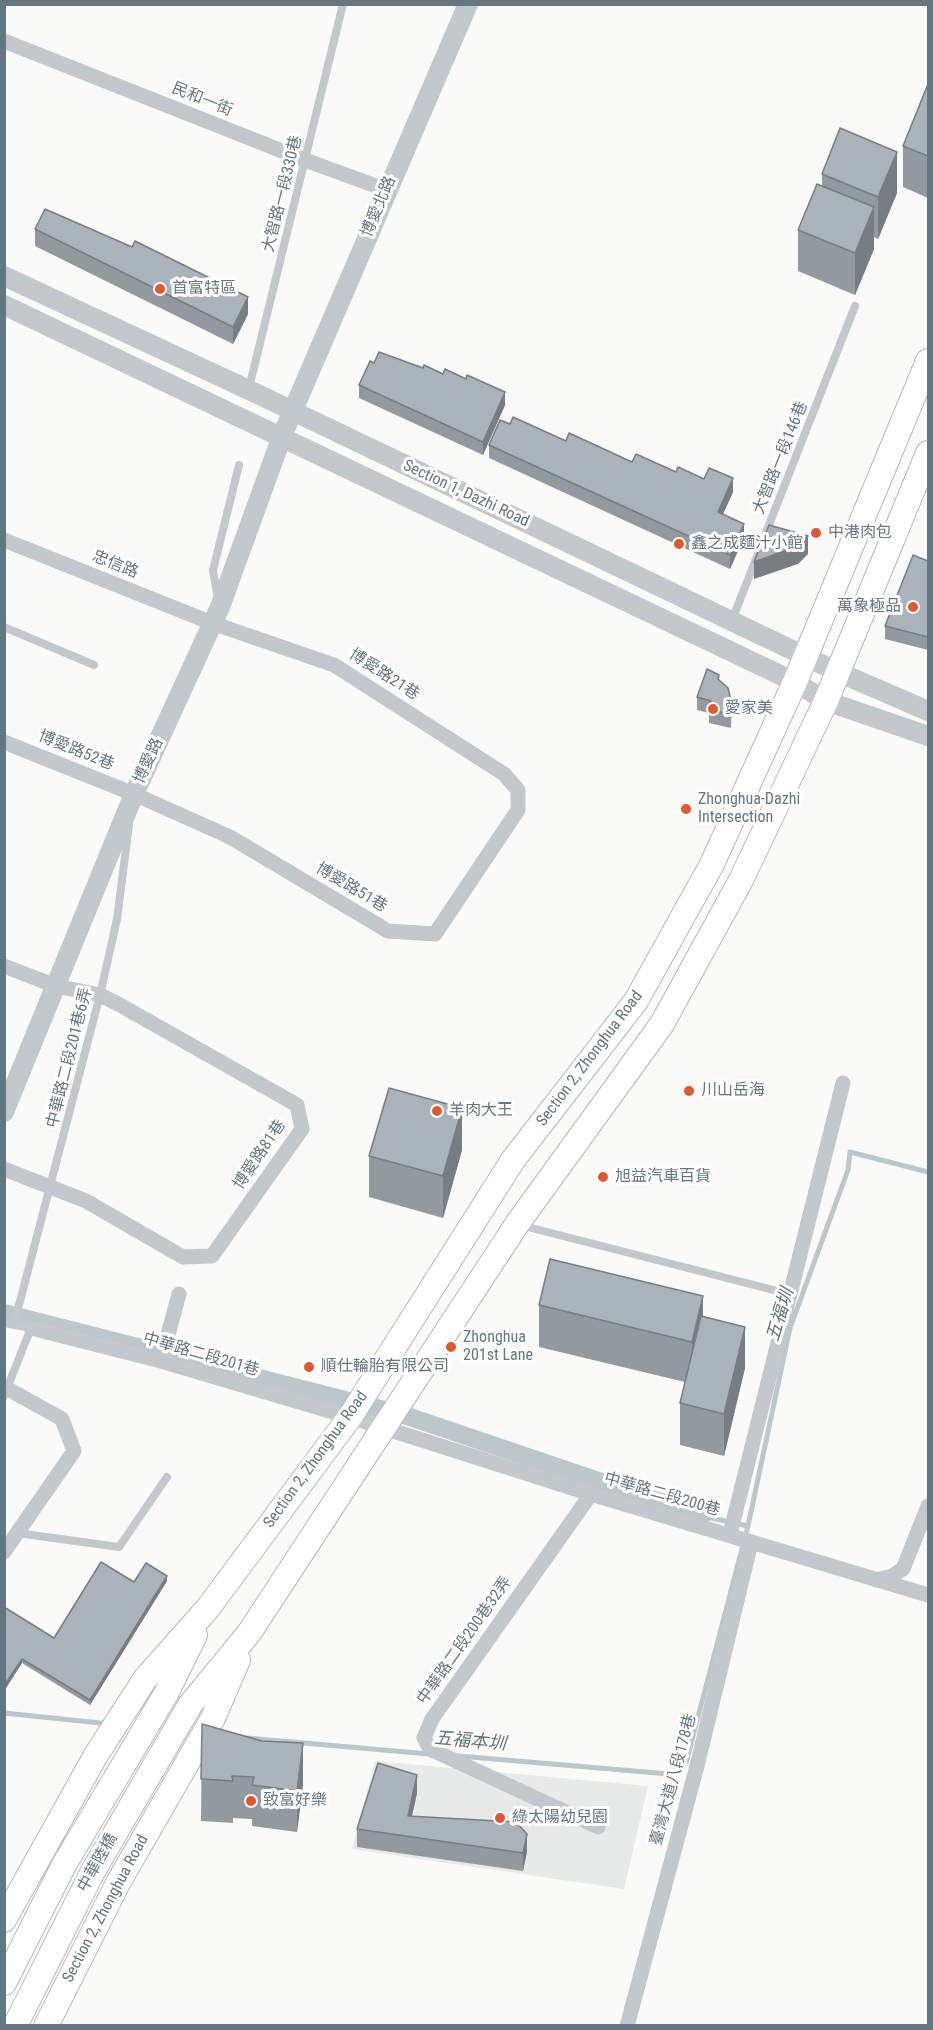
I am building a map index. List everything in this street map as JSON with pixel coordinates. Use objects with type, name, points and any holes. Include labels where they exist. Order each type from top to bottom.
[{"type":"main road","name":"Section 2, Zhonghua Road","points":[[4,1920],[96,1755],[145,1679],[208,1608],[350,1417],[513,1160],[636,1001],[712,864],[795,682],[928,361]]},
{"type":"main road","name":"Section 2, Zhonghua Road","points":[[190,1705],[249,1633],[385,1429],[517,1224],[662,1024],[741,880],[826,701],[928,453]]},
{"type":"main road","name":"Section 2, Zhonghua Road","points":[[167,1692],[208,1608]]},
{"type":"main road","name":"Section 2, Zhonghua Road","points":[[46,2025],[118,1883],[213,1718],[249,1633]]},
{"type":"main road","name":"中華陸橋","points":[[4,1983],[65,1863],[167,1692]]},
{"type":"main road","name":"中華陸橋","points":[[15,2025],[92,1873],[190,1705]]},
{"type":"street","name":"博愛北路","points":[[293,411],[468,4]]},
{"type":"street","name":"民和一街","points":[[4,41],[305,160],[387,189]]},
{"type":"street","name":"Section 1, Dazhi Road","points":[[4,276],[249,390],[838,672],[928,711]]},
{"type":"street","name":"Section 1, Dazhi Road","points":[[4,305],[795,682],[826,701],[928,736]]},
{"type":"street","name":"博愛路","points":[[4,1112],[134,794],[216,615],[293,411]]},
{"type":"street","name":"忠信路","points":[[4,540],[216,615]]},
{"type":"street","name":"博愛路21巷","points":[[216,615],[334,665],[504,774],[518,789]]},
{"type":"street","name":"博愛路52巷","points":[[4,742],[134,794]]},
{"type":"street","name":"博愛路51巷","points":[[134,794],[230,837],[388,931],[435,934],[518,810],[518,789]]},
{"type":"street","name":"博愛路81巷","points":[[4,966],[56,986],[100,995],[297,1105],[302,1129],[212,1256],[183,1257],[86,1201],[4,1169]]},
{"type":"street","points":[[730,1534],[843,1083]]},
{"type":"street","points":[[161,1361],[179,1294]]},
{"type":"street","name":"中華路二段201巷","points":[[31,1328],[161,1361],[385,1429]]},
{"type":"street","points":[[4,1552],[74,1451],[62,1419],[6,1392]]},
{"type":"street","name":"中華路二段200巷","points":[[385,1429],[591,1494],[928,1595]]},
{"type":"street","name":"中華路二段200巷32弄","points":[[591,1494],[432,1719],[424,1738],[430,1749],[598,1827]]},
{"type":"street","points":[[876,1580],[892,1576],[903,1569],[928,1506]]},
{"type":"street","name":"臺灣大道八段178巷","points":[[627,2025],[697,1766],[752,1543]]},
{"type":"lane","name":"大智路一段330巷","points":[[249,390],[343,4]]},
{"type":"lane","name":"大智路一段146巷","points":[[732,620],[855,306]]},
{"type":"lane","points":[[216,615],[213,570],[239,465]]},
{"type":"lane","points":[[4,627],[94,665]]},
{"type":"lane","name":"中華路二段201巷6弄","points":[[14,1324],[100,995],[117,919],[134,794]]},
{"type":"lane","points":[[517,1224],[789,1294]]},
{"type":"lane","name":"中華路二段201巷","points":[[4,1323],[31,1328]]},
{"type":"lane","points":[[6,1392],[31,1328]]},
{"type":"lane","points":[[17,1533],[119,1547],[167,1477]]},
{"type":"shaded area","name":"綠太陽幼兒園","points":[[375,1761],[648,1786],[624,1889],[352,1849]]},
{"type":"building","points":[[928,84],[928,156],[903,146]]},
{"type":"building","points":[[840,128],[897,152],[878,197],[822,174]]},
{"type":"building","points":[[817,184],[874,207],[855,253],[798,230]]},
{"type":"building","points":[[45,209],[132,247],[135,241],[248,297],[233,327],[35,229]]},
{"type":"building","points":[[379,352],[423,368],[424,365],[443,374],[445,369],[466,379],[467,375],[505,392],[483,442],[359,385],[370,361],[374,363]]},
{"type":"building","points":[[513,417],[566,441],[569,433],[632,462],[636,454],[676,472],[678,467],[704,479],[709,468],[733,478],[718,512],[744,524],[730,555],[489,445],[500,420],[510,424]]},
{"type":"building","points":[[769,525],[808,536],[798,546],[754,562]]},
{"type":"building","name":"萬象極品","points":[[913,555],[928,561],[928,637],[885,626]]},
{"type":"building","points":[[707,669],[719,675],[718,679],[728,688],[732,704],[731,715],[709,709],[711,701],[697,697]]},
{"type":"building","points":[[389,1088],[462,1108],[443,1176],[369,1156]]},
{"type":"building","points":[[550,1259],[703,1296],[692,1342],[539,1305]]},
{"type":"building","points":[[701,1316],[745,1327],[724,1414],[680,1403]]},
{"type":"building","points":[[101,1562],[134,1582],[146,1563],[167,1576],[90,1700],[22,1659],[4,1686],[4,1607],[54,1638]]},
{"type":"building","points":[[202,1724],[262,1741],[303,1743],[297,1791],[252,1785],[254,1777],[232,1776],[233,1781],[201,1779]]},
{"type":"building","points":[[378,1763],[417,1775],[408,1816],[516,1822],[527,1834],[523,1853],[357,1829]]},
{"type":"waterway","name":"五福圳","points":[[702,1516],[748,1526],[790,1328],[848,1170],[850,1152],[928,1172]]},
{"type":"waterway","points":[[4,1313],[404,1415],[702,1516]]},
{"type":"waterway","name":"五福本圳","points":[[459,1756],[669,1774],[686,1763],[748,1526]]},
{"type":"waterway","name":"五福本圳","points":[[4,1713],[110,1724]]},
{"type":"waterway","name":"五福本圳","points":[[247,1738],[429,1754]]},
{"type":"place","name":"首富特區","points":[[160,289]]},
{"type":"place","name":"中港肉包","points":[[816,533]]},
{"type":"place","name":"鑫之成麵汁小館","points":[[679,544]]},
{"type":"place","name":"萬象極品","points":[[913,607]]},
{"type":"place","name":"愛家美","points":[[713,709]]},
{"type":"place","name":"Zhonghua-Dazhi Intersection","points":[[686,809]]},
{"type":"place","name":"川山岳海","points":[[689,1091]]},
{"type":"place","name":"羊肉大王","points":[[437,1111]]},
{"type":"place","name":"旭益汽車百貨","points":[[603,1177]]},
{"type":"place","name":"Zhonghua 201st Lane","points":[[451,1347]]},
{"type":"place","name":"順仕輪胎有限公司","points":[[309,1367]]},
{"type":"place","name":"致富好樂","points":[[251,1801]]},
{"type":"place","name":"綠太陽幼兒園","points":[[500,1818]]}]
